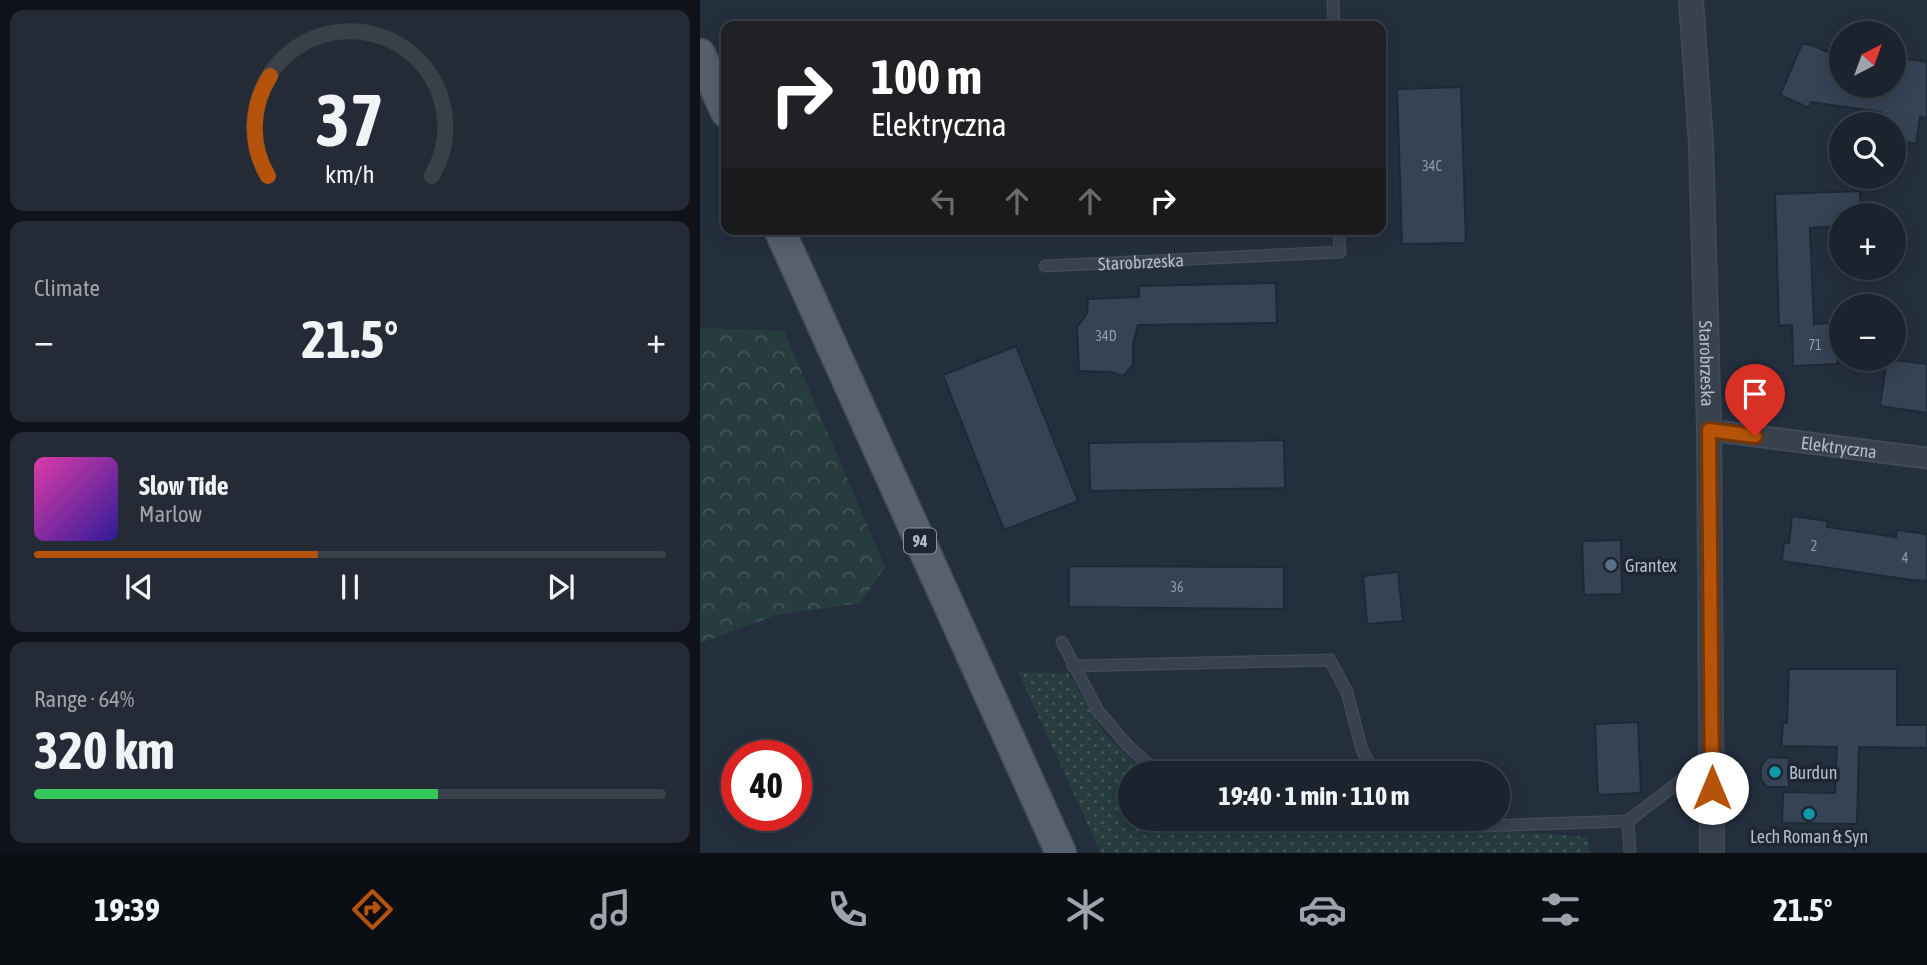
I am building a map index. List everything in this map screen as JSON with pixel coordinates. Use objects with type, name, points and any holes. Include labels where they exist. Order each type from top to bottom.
[{"type":"main road","points":[[700,54],[721,101]]},
{"type":"main road","name":"94","points":[[782,235],[1061,853]]},
{"type":"street","name":"Starobrzeska","points":[[1691,0],[1701,144],[1709,430],[1712,853]]},
{"type":"street","name":"Elektryczna","points":[[1709,430],[1927,458]]},
{"type":"lane","points":[[1333,0],[1334,21]]},
{"type":"lane","name":"Starobrzeska","points":[[1045,266],[1340,252],[1339,235]]},
{"type":"lane","points":[[1062,642],[1098,711],[1145,761]]},
{"type":"lane","points":[[1073,666],[1330,660],[1347,692],[1362,750],[1368,761]]},
{"type":"lane","points":[[1510,825],[1628,821],[1688,775],[1712,766]]},
{"type":"lane","points":[[1628,821],[1630,853]]},
{"type":"green space","points":[[700,328],[784,331],[885,567],[861,603],[777,615],[700,643]]},
{"type":"green space","points":[[1018,672],[1068,673],[1104,733],[1133,761],[1118,761],[1118,831],[1502,831],[1587,837],[1591,853],[1101,853]]},
{"type":"building","points":[[1802,44],[1829,53],[1829,98],[1906,98],[1906,59],[1927,62],[1927,118],[1920,117],[1916,144],[1906,142],[1906,112],[1881,112],[1811,102],[1809,108],[1780,95]]},
{"type":"building","points":[[1461,87],[1466,243],[1402,244],[1397,89]]},
{"type":"building","points":[[1860,191],[1860,203],[1829,203],[1829,227],[1810,228],[1814,324],[1829,323],[1829,364],[1793,366],[1792,325],[1779,326],[1775,194]]},
{"type":"building","points":[[1276,283],[1277,323],[1138,325],[1133,344],[1133,365],[1123,376],[1111,372],[1079,371],[1077,327],[1087,314],[1088,299],[1139,297],[1139,286]]},
{"type":"building","points":[[1016,346],[1078,501],[1004,530],[943,375]]},
{"type":"building","points":[[1906,361],[1927,364],[1927,413],[1880,406],[1885,371],[1906,371]]},
{"type":"building","points":[[1284,440],[1285,488],[1090,491],[1089,443]]},
{"type":"building","points":[[1792,516],[1828,521],[1827,527],[1896,537],[1897,530],[1927,534],[1927,581],[1782,561],[1784,542],[1789,543]]},
{"type":"building","points":[[1621,540],[1622,594],[1584,595],[1582,541]]},
{"type":"building","points":[[1069,566],[1284,567],[1284,609],[1069,607]]},
{"type":"building","points":[[1398,572],[1403,621],[1367,624],[1363,576]]},
{"type":"building","points":[[1789,669],[1897,669],[1897,725],[1927,725],[1927,748],[1859,747],[1857,824],[1782,823],[1783,792],[1835,793],[1837,747],[1781,746],[1783,723],[1787,723]]},
{"type":"building","points":[[1638,722],[1641,793],[1598,795],[1595,724]]},
{"type":"building","name":"Burdun","points":[[1767,757],[1789,758],[1789,787],[1767,787],[1761,779],[1761,767]]},
{"type":"place","name":"Grantex","points":[[1611,565]]},
{"type":"place","name":"Burdun","points":[[1775,772]]},
{"type":"place","name":"Lech Roman & Syn","points":[[1809,814]]},
{"type":"route","points":[[1712,788],[1709,430],[1755,436]]}]
